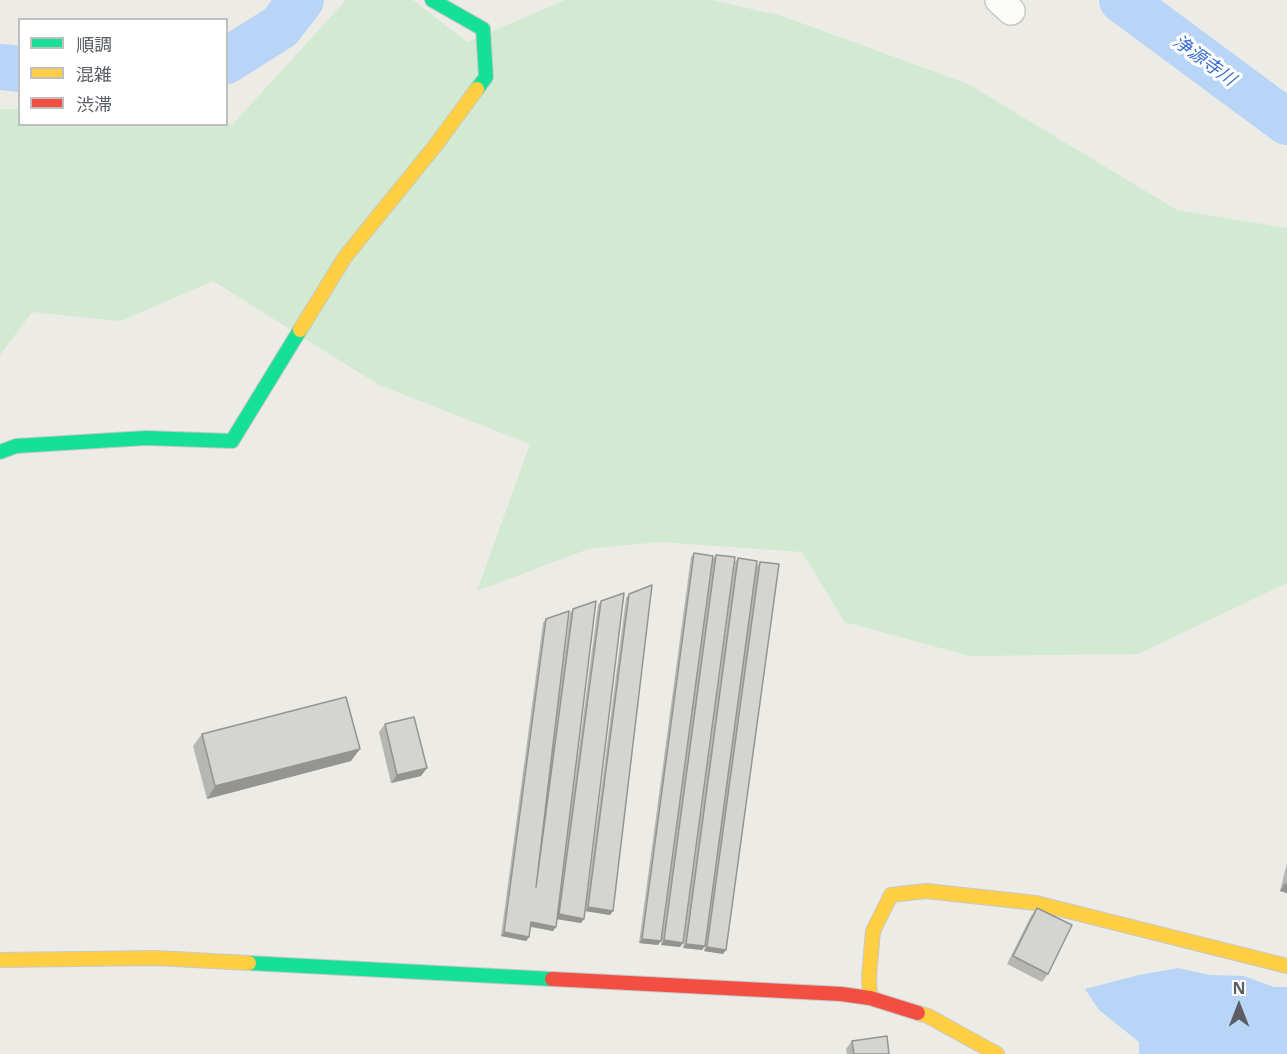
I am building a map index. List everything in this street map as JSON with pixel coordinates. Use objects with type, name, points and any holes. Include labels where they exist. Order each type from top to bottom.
[{"type":"street","points":[[0,452],[16,446],[146,438],[232,441],[345,257],[435,146],[486,77],[483,29],[432,0]]},
{"type":"street","points":[[870,998],[869,977],[873,931],[891,895],[926,891],[1036,903],[1287,966]]},
{"type":"street","points":[[0,960],[156,958],[841,994],[870,998],[928,1016],[997,1054]]},
{"type":"green space","points":[[346,0],[413,0],[467,42],[565,0],[711,0],[782,16],[968,84],[1177,210],[1287,228],[1287,583],[1138,654],[970,656],[845,622],[802,552],[659,542],[588,549],[477,591],[530,444],[379,385],[213,281],[121,321],[32,312],[0,355],[0,109],[18,109],[18,126],[228,126],[228,124],[233,124]]},
{"type":"water","points":[[1178,968],[1210,975],[1244,976],[1274,987],[1287,987],[1287,1054],[1139,1054],[1139,1042],[1099,1010],[1085,989]]},
{"type":"building","points":[[694,553],[713,556],[661,941],[642,939]]},
{"type":"building","points":[[716,555],[735,557],[683,943],[664,940]]},
{"type":"building","points":[[738,558],[757,561],[705,946],[686,944]]},
{"type":"building","points":[[760,562],[779,564],[726,950],[707,947]]},
{"type":"building","points":[[652,585],[613,911],[588,907],[629,594]]},
{"type":"building","points":[[624,593],[584,919],[559,914],[601,601]]},
{"type":"building","points":[[596,601],[556,927],[531,922],[529,937],[504,932],[546,619],[569,611],[536,887],[573,609]]},
{"type":"building","points":[[346,697],[360,749],[215,786],[202,734]]},
{"type":"building","points":[[414,717],[427,768],[397,775],[385,724]]},
{"type":"building","points":[[1037,908],[1072,925],[1048,974],[1013,956]]},
{"type":"building","points":[[887,1036],[889,1054],[854,1054],[852,1041]]},
{"type":"waterway","name":"浄源寺川","points":[[228,60],[280,27],[301,0]]},
{"type":"waterway","name":"浄源寺川","points":[[1122,0],[1287,122]]},
{"type":"waterway","name":"浄源寺川","points":[[0,67],[18,69]]},
{"type":"traffic: fast","points":[[432,0],[483,29],[486,77],[477,89]]},
{"type":"traffic: fast","points":[[0,452],[16,446],[146,438],[232,441],[300,330]]},
{"type":"traffic: fast","points":[[249,963],[552,979]]},
{"type":"traffic: slow","points":[[300,330],[345,257],[435,146],[477,89]]},
{"type":"traffic: slow","points":[[870,998],[869,977],[873,931],[891,895],[926,891],[1036,903],[1287,966]]},
{"type":"traffic: slow","points":[[0,960],[156,958],[249,963]]},
{"type":"traffic: slow","points":[[918,1013],[928,1016],[997,1054]]},
{"type":"traffic: jam","points":[[552,979],[841,994],[870,998],[918,1013]]}]
